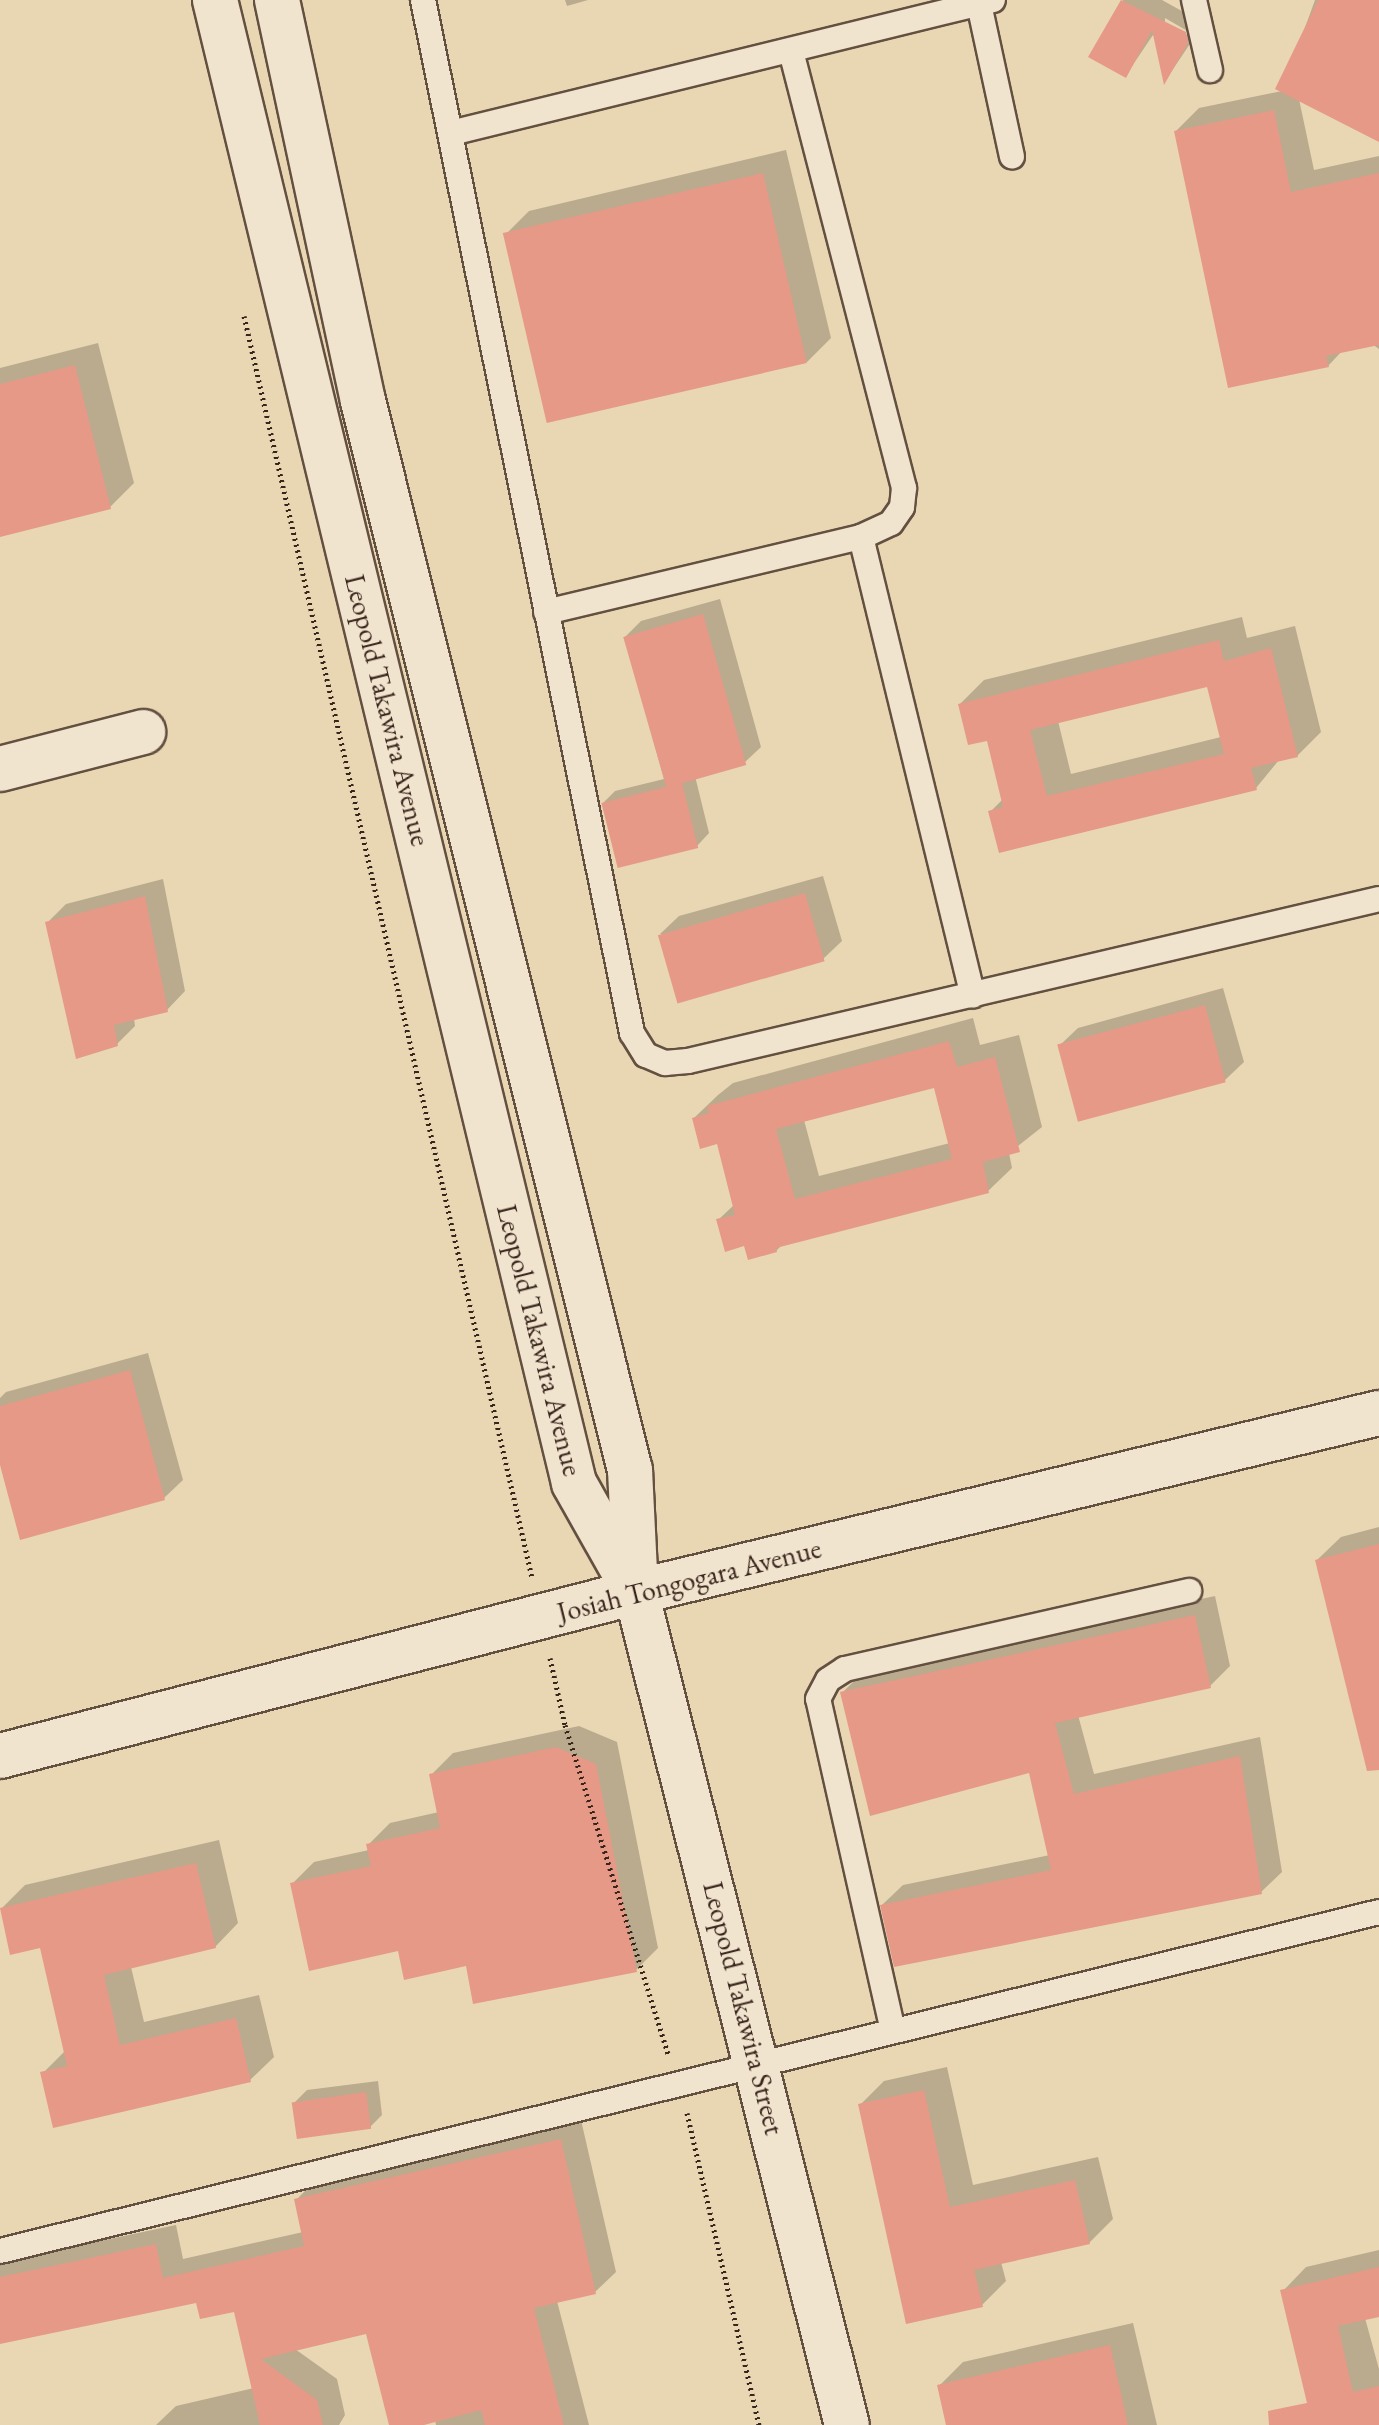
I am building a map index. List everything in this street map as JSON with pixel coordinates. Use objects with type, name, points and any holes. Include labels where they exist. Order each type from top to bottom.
[{"type":"main road","name":"Leopold Takawira Avenue","points":[[215,0],[574,1483],[636,1592]]},
{"type":"main road","name":"Leopold Takawira Avenue","points":[[277,0],[363,401],[630,1470],[636,1592]]},
{"type":"main road","points":[[0,769],[143,732]]},
{"type":"main road","name":"Josiah Tongogara Avenue","points":[[0,1756],[636,1592],[1379,1413]]},
{"type":"main road","name":"Leopold Takawira Street","points":[[636,1592],[759,2063],[847,2425]]},
{"type":"lane","points":[[423,0],[632,1033],[646,1055],[665,1063],[688,1061],[1379,899]]},
{"type":"lane","points":[[1194,0],[1210,70]]},
{"type":"lane","points":[[451,133],[986,2],[1012,156]]},
{"type":"lane","points":[[546,612],[861,537],[891,523],[902,507],[904,488],[791,52]]},
{"type":"lane","points":[[861,537],[973,996]]},
{"type":"lane","points":[[893,2031],[818,1699],[828,1680],[845,1669],[1189,1591]]},
{"type":"lane","points":[[0,2251],[1379,1912]]},
{"type":"path","points":[[242,306],[565,1725],[678,2083],[759,2425]]},
{"type":"building","points":[[1121,0],[1186,32],[1188,43],[1164,85],[1152,30],[1126,78],[1088,57]]},
{"type":"building","points":[[1318,0],[1379,0],[1379,142],[1275,89]]},
{"type":"building","points":[[1274,110],[1291,192],[1379,173],[1379,345],[1326,356],[1329,367],[1228,388],[1174,131]]},
{"type":"building","points":[[763,173],[807,363],[547,423],[503,233]]},
{"type":"building","points":[[75,365],[111,509],[0,537],[0,384]]},
{"type":"building","points":[[703,614],[746,765],[666,788],[623,637]]},
{"type":"building","points":[[1219,640],[1224,661],[1271,648],[1298,757],[1251,768],[1257,790],[999,853],[988,811],[1003,807],[987,741],[968,745],[958,704]],"holes":[[[1207,687],[1224,754],[1047,796],[1030,730]]]},
{"type":"building","points":[[682,783],[698,848],[618,868],[601,803]]},
{"type":"building","points":[[805,893],[825,961],[677,1003],[658,935]]},
{"type":"building","points":[[145,896],[168,1012],[114,1025],[118,1046],[76,1059],[45,922]]},
{"type":"building","points":[[1205,1005],[1226,1082],[1078,1122],[1057,1045]]},
{"type":"building","points":[[949,1041],[957,1067],[995,1057],[1020,1152],[983,1162],[989,1193],[776,1248],[777,1252],[748,1260],[744,1246],[725,1252],[716,1219],[735,1215],[717,1144],[700,1149],[692,1118],[709,1113],[707,1106]],"holes":[[[934,1088],[952,1159],[795,1199],[776,1129]]]},
{"type":"building","points":[[130,1370],[165,1500],[20,1540],[0,1465],[0,1406]]},
{"type":"building","points":[[1379,1544],[1379,1770],[1367,1771],[1315,1560]]},
{"type":"building","points":[[1195,1615],[1211,1688],[1055,1723],[1074,1794],[1240,1756],[1262,1894],[894,1967],[880,1905],[1051,1870],[1029,1773],[870,1816],[840,1692]]},
{"type":"building","points":[[556,1747],[596,1764],[637,1972],[473,2004],[466,1966],[404,1980],[398,1951],[309,1971],[290,1883],[371,1866],[366,1844],[440,1828],[429,1774]]},
{"type":"building","points":[[196,1863],[216,1948],[104,1975],[120,2045],[236,2018],[251,2082],[53,2128],[40,2072],[67,2066],[40,1948],[10,1955],[0,1908]]},
{"type":"building","points":[[924,2090],[950,2207],[1075,2180],[1090,2244],[974,2270],[983,2307],[906,2324],[858,2104]]},
{"type":"building","points":[[366,2092],[371,2129],[297,2139],[292,2102]]},
{"type":"building","points":[[561,2139],[596,2294],[534,2308],[564,2425],[485,2425],[481,2410],[424,2425],[389,2425],[366,2334],[261,2359],[317,2400],[323,2425],[260,2425],[234,2312],[200,2319],[196,2303],[0,2344],[0,2277],[156,2244],[163,2278],[304,2246],[294,2199]]},
{"type":"building","points":[[1379,2267],[1379,2317],[1338,2326],[1353,2392],[1379,2386],[1379,2425],[1269,2425],[1268,2411],[1307,2403],[1280,2290]]},
{"type":"building","points":[[1110,2345],[1128,2425],[946,2425],[937,2385]]}]
